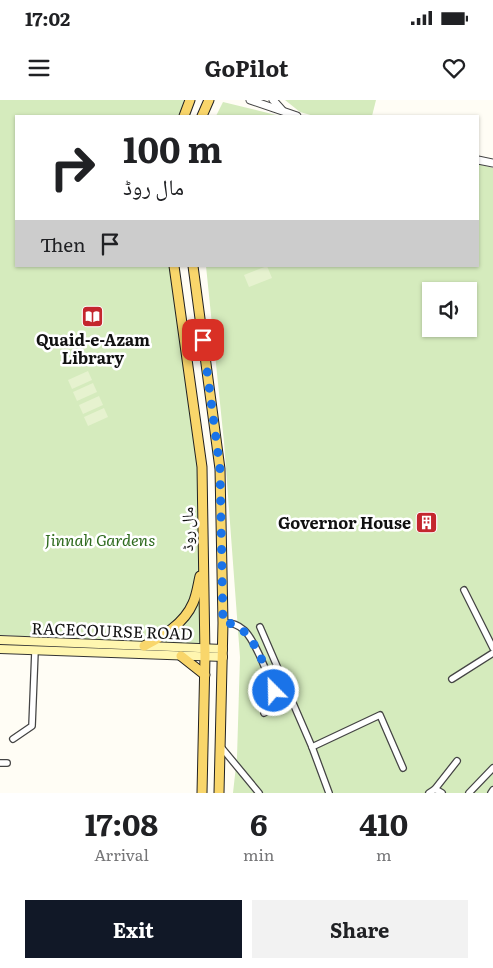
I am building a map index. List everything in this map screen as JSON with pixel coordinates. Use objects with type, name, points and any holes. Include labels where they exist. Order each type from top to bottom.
[{"type":"main road","points":[[184,115],[190,100]]},
{"type":"main road","points":[[202,115],[209,100]]},
{"type":"main road","name":"مال روڈ","points":[[174,267],[201,461],[205,652],[202,793]]},
{"type":"main road","name":"مال روڈ","points":[[193,267],[220,469],[223,653],[219,793]]},
{"type":"main road","points":[[144,646],[174,628],[186,613],[194,602],[202,569]]},
{"type":"main road","name":"RACECOURSE ROAD","points":[[0,640],[144,646],[223,653]]},
{"type":"main road","name":"RACECOURSE ROAD","points":[[0,649],[181,656],[205,652]]},
{"type":"main road","points":[[181,656],[205,675]]},
{"type":"street","points":[[250,100],[294,115]]},
{"type":"street","points":[[273,100],[282,111]]},
{"type":"street","points":[[479,160],[493,163]]},
{"type":"street","points":[[464,590],[493,648]]},
{"type":"street","points":[[223,623],[230,622],[246,632],[256,648],[280,705],[264,713]]},
{"type":"street","points":[[260,627],[312,746],[329,793]]},
{"type":"street","points":[[13,739],[32,726],[35,651]]},
{"type":"street","points":[[452,679],[493,653]]},
{"type":"street","points":[[312,746],[380,715],[403,768]]},
{"type":"street","points":[[221,747],[259,793]]},
{"type":"street","points":[[442,793],[432,791],[457,761]]},
{"type":"street","points":[[0,763],[7,763]]},
{"type":"street","points":[[469,793],[493,768]]},
{"type":"green space","name":"Jinnah Gardens","points":[[0,100],[184,100],[180,115],[15,115],[15,267],[170,267],[199,462],[203,646],[0,635]]},
{"type":"green space","points":[[285,100],[376,100],[372,115],[310,115],[300,112]]},
{"type":"green space","points":[[223,102],[276,115],[216,115]]},
{"type":"green space","name":"Governor House","points":[[479,164],[493,168],[493,793],[233,793],[237,757],[240,657],[224,442],[206,267],[479,267]]},
{"type":"green space","points":[[267,267],[272,278],[249,287],[244,275]]},
{"type":"green space","points":[[88,371],[92,380],[72,389],[68,380]]},
{"type":"green space","points":[[93,383],[97,392],[77,401],[73,392]]},
{"type":"green space","points":[[99,396],[103,405],[83,414],[79,405]]},
{"type":"green space","points":[[104,408],[108,417],[88,426],[84,417]]},
{"type":"place","name":"Quaid-e-Azam Library","points":[[93,316]]},
{"type":"place","name":"Governor House","points":[[427,523]]},
{"type":"route","points":[[203,340],[220,469],[223,623],[230,622],[246,632],[256,648],[274,691]]}]
